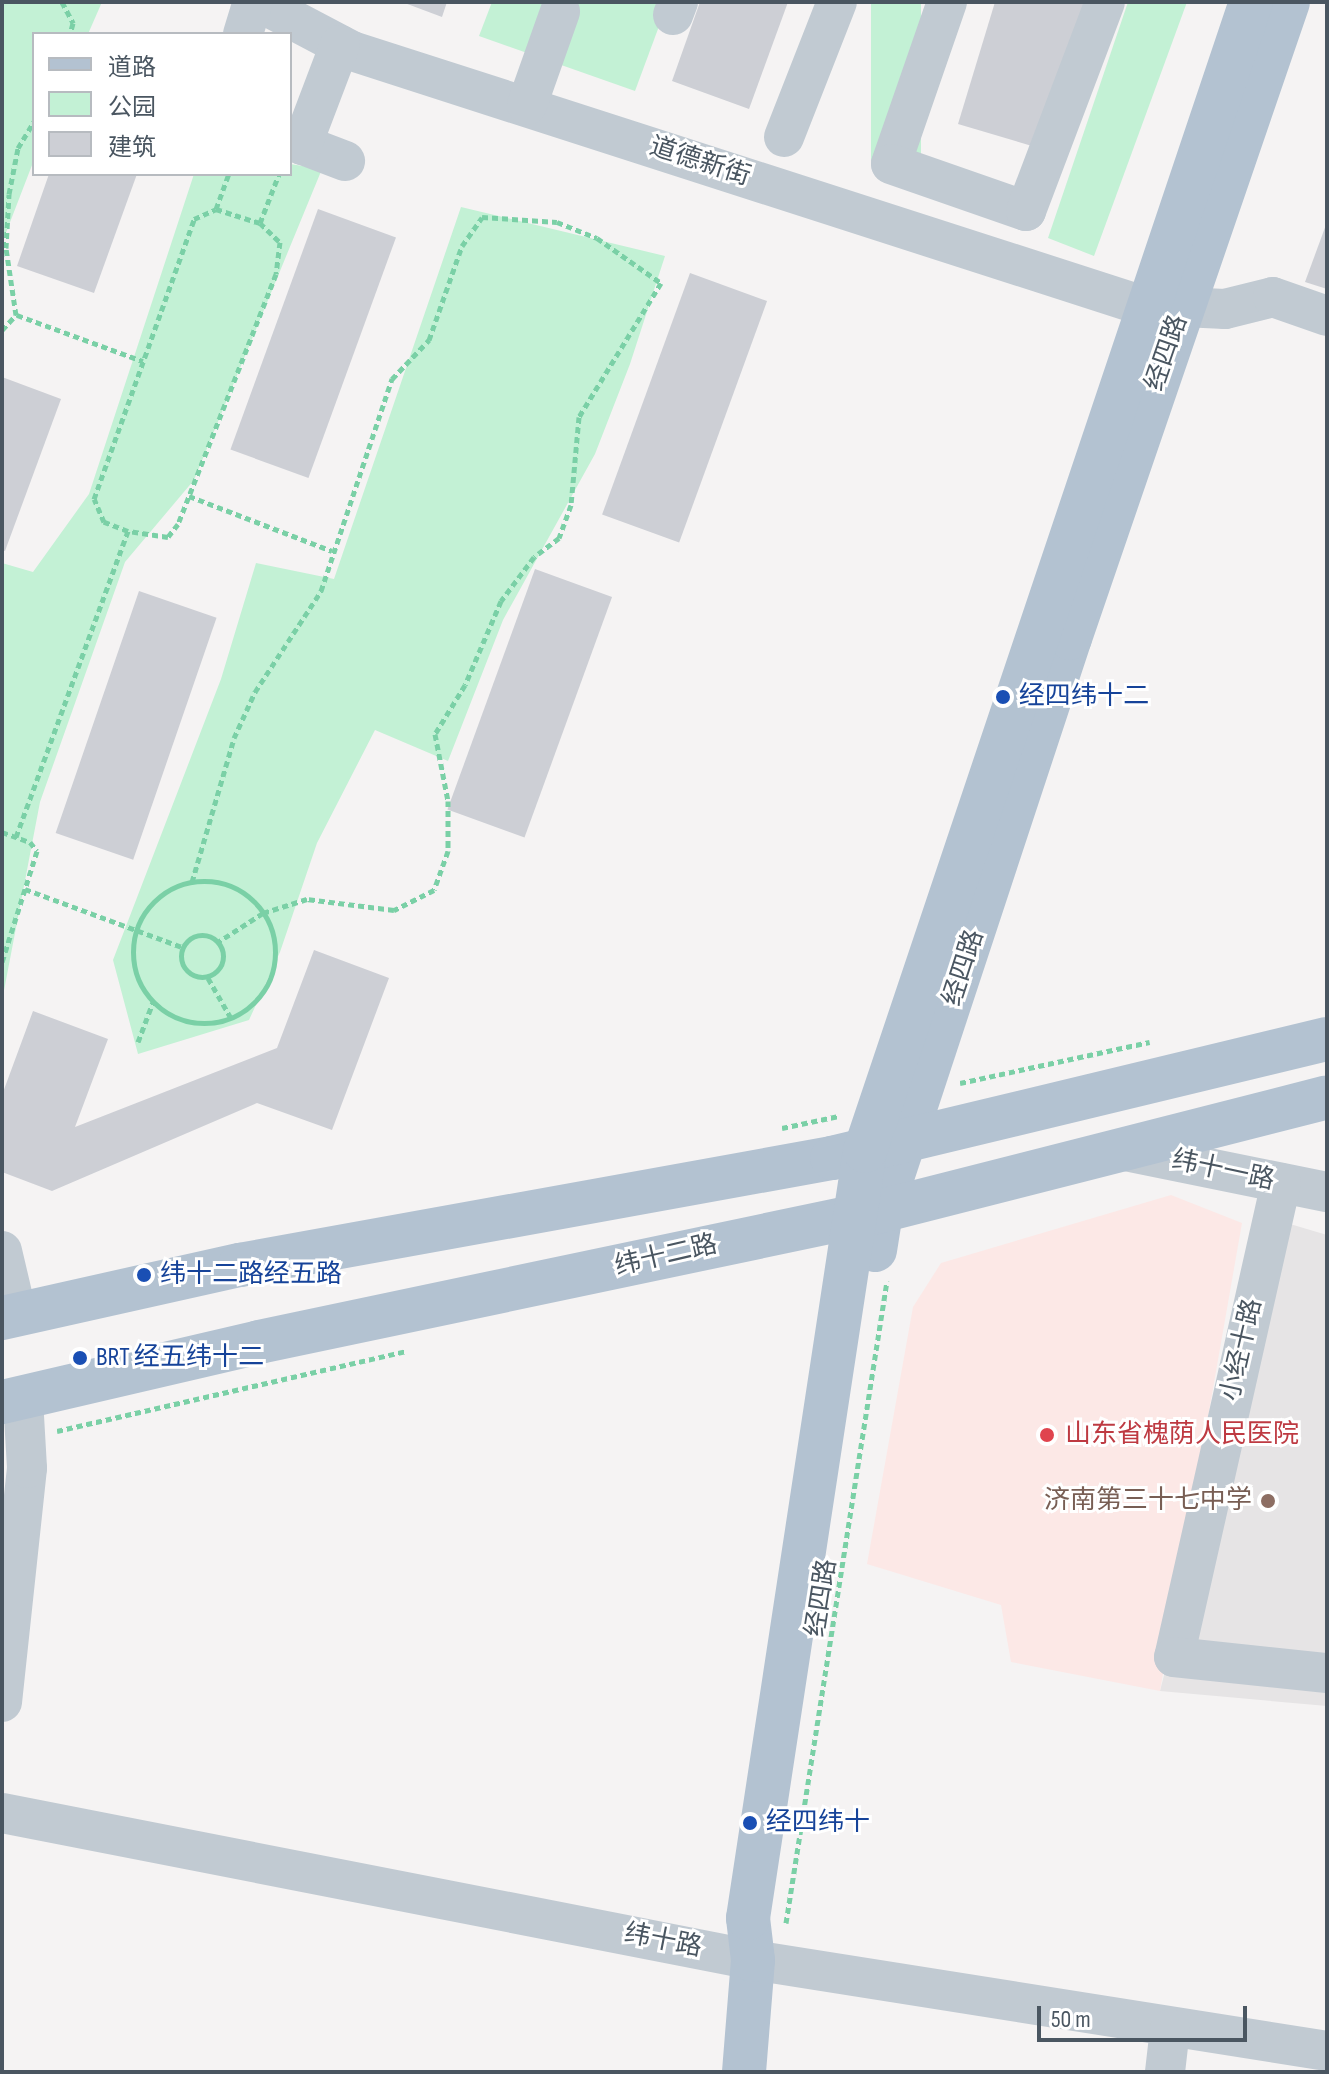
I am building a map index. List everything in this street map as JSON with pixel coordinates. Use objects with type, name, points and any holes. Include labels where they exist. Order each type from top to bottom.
[{"type":"main road","name":"经四路","points":[[867,1213],[909,1140],[1165,307],[1251,2]]},
{"type":"main road","name":"经四路","points":[[744,2072],[753,1960],[773,1921],[867,1213],[865,1151],[1165,307],[1288,2]]},
{"type":"main road","points":[[10,1316],[240,1265],[865,1151],[1327,1039]]},
{"type":"main road","name":"纬十二路","points":[[12,1400],[867,1213],[1327,1097]]},
{"type":"street","points":[[244,32],[256,2]]},
{"type":"street","name":"道德新街","points":[[256,2],[340,45],[1165,307],[1216,310],[1273,297],[1327,316]]},
{"type":"street","points":[[784,137],[837,2]]},
{"type":"street","points":[[947,2],[891,164],[1026,211],[1105,2]]},
{"type":"street","points":[[527,105],[552,5]]},
{"type":"street","points":[[292,149],[340,45]]},
{"type":"street","points":[[292,153],[345,161]]},
{"type":"street","name":"纬十一路","points":[[1120,1150],[1327,1192]]},
{"type":"street","name":"小经十路","points":[[1281,1183],[1174,1657],[1327,1673]]},
{"type":"street","points":[[2,1251],[10,1316]]},
{"type":"street","points":[[2,1702],[27,1468],[12,1400]]},
{"type":"street","name":"纬十路","points":[[2,1813],[753,1960],[1170,2029],[1327,2051]]},
{"type":"street","points":[[1165,2072],[1170,2029]]},
{"type":"path","points":[[62,2],[73,23],[71,32]]},
{"type":"path","points":[[16,315],[6,248],[9,194],[18,148],[32,124]]},
{"type":"path","points":[[216,209],[228,176]]},
{"type":"path","points":[[260,223],[280,176]]},
{"type":"path","points":[[216,209],[260,223],[280,242],[276,274],[189,496],[168,537],[128,531],[104,522],[94,499],[194,219],[216,209]]},
{"type":"path","points":[[192,882],[234,738],[255,692],[321,591],[392,379],[429,340],[462,246],[482,217],[557,222],[597,238],[661,283],[579,417],[571,505],[559,538],[534,557],[501,601],[465,685],[435,734],[448,801],[448,851],[434,890],[394,910],[307,899],[263,913],[218,942]]},
{"type":"path","points":[[2,330],[16,315]]},
{"type":"path","points":[[16,315],[143,361]]},
{"type":"path","points":[[189,496],[332,551]]},
{"type":"path","points":[[16,837],[128,531]]},
{"type":"path","points":[[2,832],[37,851],[2,962]]},
{"type":"path","points":[[211,880],[235,887],[263,913],[276,946],[274,971],[263,993],[231,1018],[198,1023],[173,1017],[153,1002],[139,982],[133,958],[135,932],[164,893],[192,882],[211,880]]},
{"type":"path","points":[[25,889],[182,947],[203,934],[218,942],[224,960],[208,978]]},
{"type":"path","points":[[182,947],[185,970],[208,978],[231,1018]]},
{"type":"path","points":[[138,1042],[153,1002]]},
{"type":"path","points":[[949,1085],[954,1071]]},
{"type":"path","points":[[753,1960],[779,1937],[787,1920],[891,1267]]},
{"type":"shaded area","name":"山东省槐荫人民医院","points":[[1171,1195],[1242,1223],[1160,1691],[1011,1662],[1001,1605],[867,1564],[913,1307],[941,1263]]},
{"type":"shaded area","name":"济南第三十七中学","points":[[1280,1221],[1327,1235],[1327,1706],[1160,1691]]},
{"type":"green space","points":[[2,2],[102,2],[89,32],[32,32],[32,165],[2,243]]},
{"type":"green space","points":[[492,2],[668,2],[635,91],[479,36]]},
{"type":"green space","points":[[871,2],[921,2],[921,161],[871,161]]},
{"type":"green space","points":[[1128,2],[1187,2],[1094,256],[1048,238]]},
{"type":"green space","points":[[292,164],[322,169],[194,480],[125,562],[40,802],[2,1001],[2,563],[33,572],[89,494],[193,176],[292,176]]},
{"type":"green space","points":[[461,207],[665,256],[630,364],[595,454],[503,620],[448,761],[375,730],[317,843],[280,952],[249,1020],[138,1054],[113,960],[221,679],[256,563],[334,579]]},
{"type":"building","points":[[402,2],[447,2],[442,17]]},
{"type":"building","points":[[700,2],[788,2],[749,109],[672,81]]},
{"type":"building","points":[[995,2],[1086,2],[1042,149],[958,124]]},
{"type":"building","points":[[48,176],[136,176],[94,293],[17,266]]},
{"type":"building","points":[[318,209],[396,237],[308,478],[230,450]]},
{"type":"building","points":[[1327,222],[1327,289],[1305,282]]},
{"type":"building","points":[[690,273],[767,301],[679,543],[602,515]]},
{"type":"building","points":[[2,377],[61,399],[5,551],[2,550]]},
{"type":"building","points":[[535,569],[612,597],[524,838],[447,810]]},
{"type":"building","points":[[139,591],[217,618],[133,860],[56,833]]},
{"type":"building","points":[[314,950],[389,978],[332,1130],[257,1103],[52,1191],[2,1172],[2,1095],[33,1011],[108,1039],[75,1127],[277,1048]]},
{"type":"place","name":"经四纬十二","points":[[1003,697]]},
{"type":"place","name":"纬十二路经五路","points":[[144,1275]]},
{"type":"place","name":"BRT 经五纬十二","points":[[80,1358]]},
{"type":"place","name":"山东省槐荫人民医院","points":[[1047,1435]]},
{"type":"place","name":"济南第三十七中学","points":[[1268,1501]]},
{"type":"place","name":"经四纬十","points":[[750,1823]]}]
